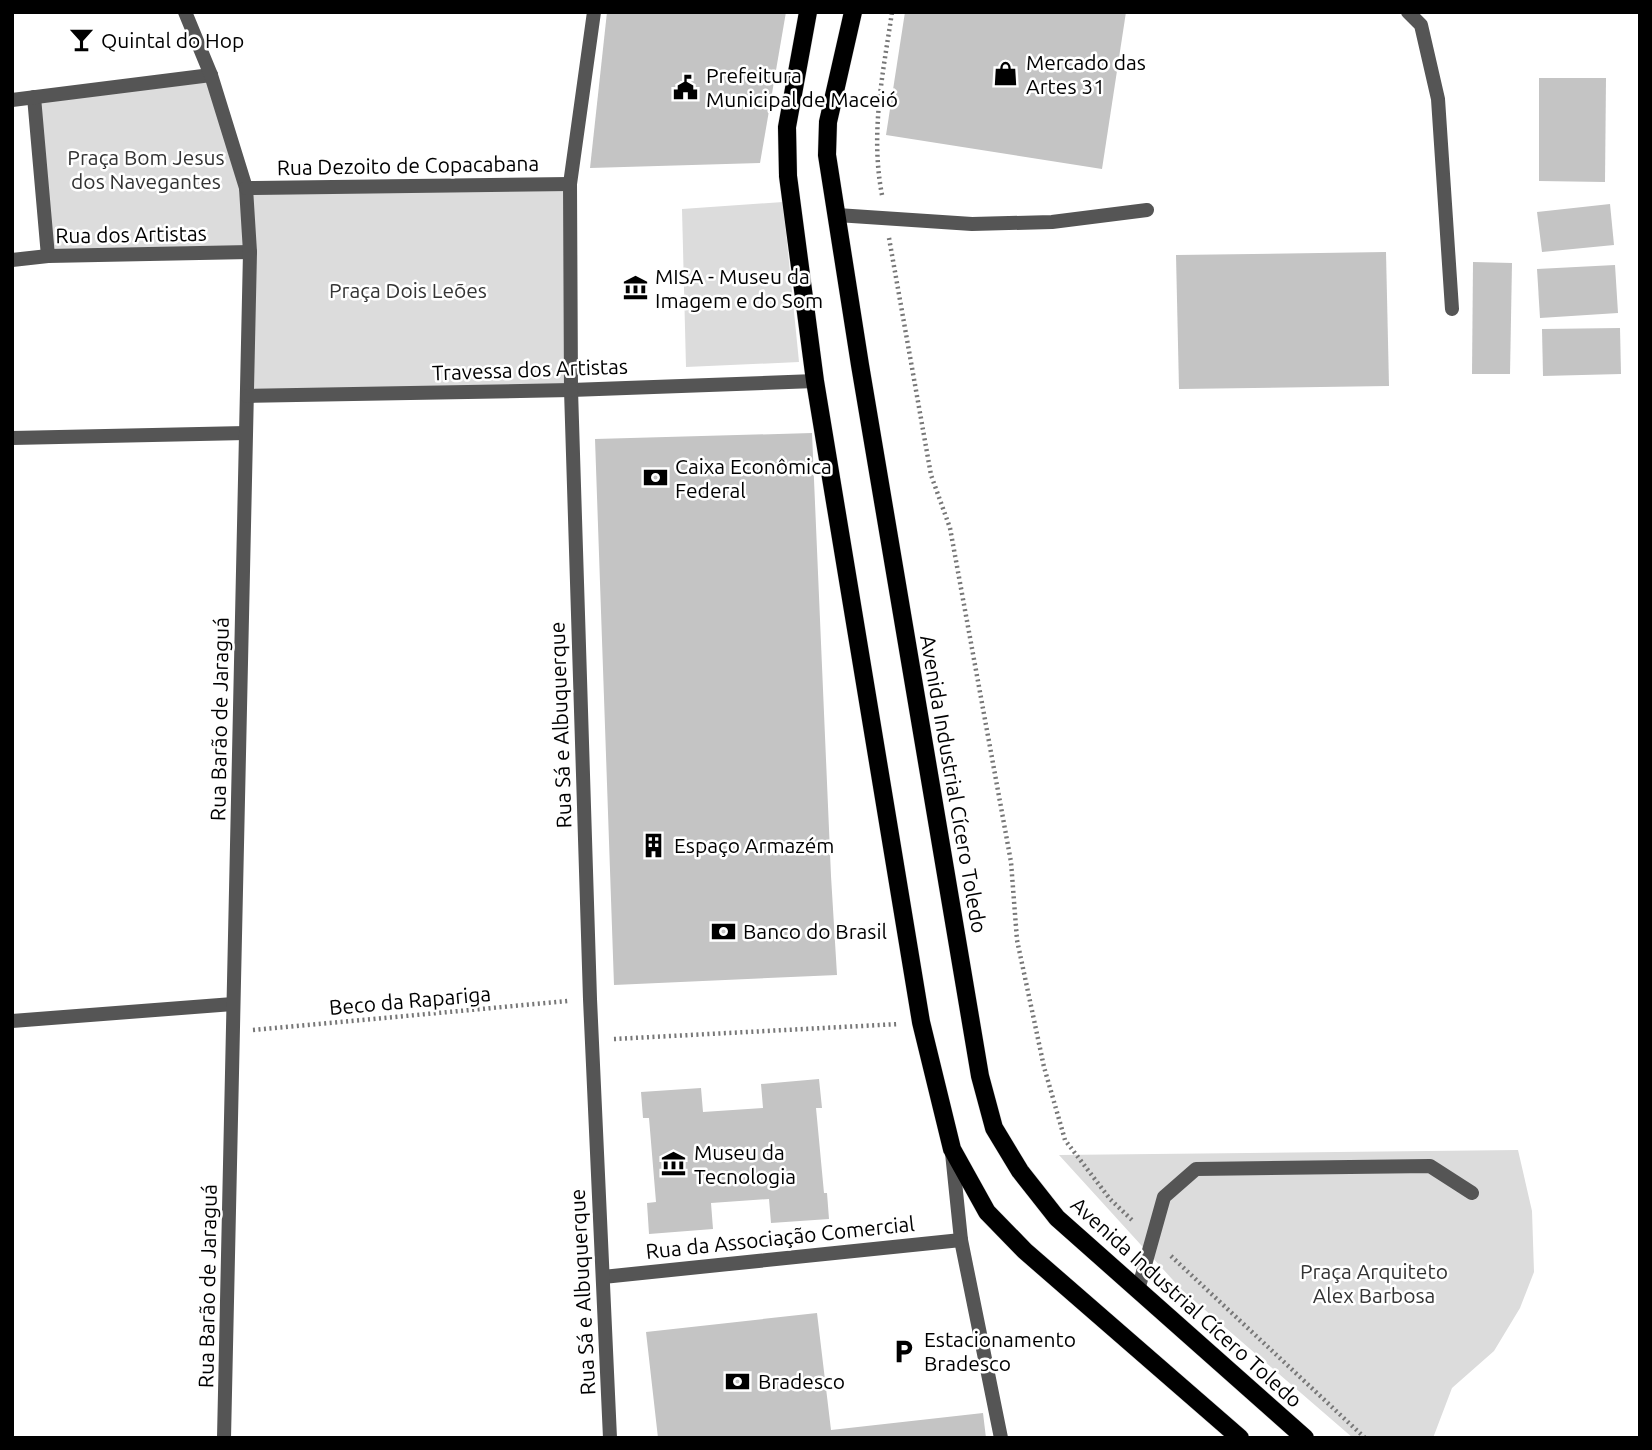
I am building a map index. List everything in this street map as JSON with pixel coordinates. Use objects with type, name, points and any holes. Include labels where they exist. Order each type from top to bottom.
[{"type":"main road","points":[[808,12],[787,127],[787,164],[814,380],[921,1022],[952,1149],[987,1212],[1025,1251],[1240,1438]]},
{"type":"main road","name":"Avenida Industrial Cícero Toledo","points":[[853,12],[828,122],[827,155],[976,1049],[994,1128],[1020,1171],[1057,1219],[1305,1438]]},
{"type":"street","name":"Rua Barão de Jaraguá","points":[[185,12],[211,75],[246,188],[250,253],[224,1438]]},
{"type":"street","name":"Rua Sá e Albuquerque","points":[[594,12],[570,184],[571,390],[590,999],[610,1438]]},
{"type":"street","points":[[1408,12],[1421,25],[1438,99],[1452,309]]},
{"type":"street","points":[[12,100],[211,75]]},
{"type":"street","points":[[34,97],[48,256]]},
{"type":"street","name":"Rua Dezoito de Copacabana","points":[[246,188],[570,184]]},
{"type":"street","points":[[837,215],[972,224],[1052,222],[1147,210]]},
{"type":"street","name":"Rua dos Artistas","points":[[12,260],[48,256],[250,253]]},
{"type":"street","name":"Travessa dos Artistas","points":[[247,396],[571,390],[814,380]]},
{"type":"street","points":[[12,438],[246,433]]},
{"type":"street","points":[[12,1021],[233,1004]]},
{"type":"street","points":[[952,1149],[961,1240],[1001,1438]]},
{"type":"street","points":[[1138,1290],[1164,1197],[1196,1169],[1430,1166],[1472,1192]]},
{"type":"street","name":"Rua da Associação Comercial","points":[[603,1277],[961,1240]]},
{"type":"path","points":[[892,12],[876,114],[879,180],[931,475],[950,528],[1011,862],[1017,940],[1044,1067],[1065,1140],[1110,1199],[1365,1438]]},
{"type":"path","name":"Beco da Rapariga","points":[[233,1032],[590,999]]},
{"type":"path","points":[[592,1041],[921,1022]]},
{"type":"green space","name":"Praça Dois Leões","points":[[211,75],[246,188],[570,184],[571,390],[247,396],[246,253],[48,256],[34,97]]},
{"type":"green space","points":[[783,202],[799,362],[686,367],[682,209]]},
{"type":"green space","name":"Praça Arquiteto Alex Barbosa","points":[[1518,1150],[1532,1211],[1534,1272],[1520,1308],[1494,1351],[1452,1388],[1433,1438],[1353,1438],[1182,1290],[1059,1155]]},
{"type":"building","name":"Prefeitura Municipal de Maceió","points":[[607,12],[786,12],[760,163],[590,168]]},
{"type":"building","name":"Mercado das Artes 31","points":[[905,12],[1126,12],[1102,169],[886,135]]},
{"type":"building","points":[[1539,78],[1606,78],[1605,182],[1539,181]]},
{"type":"building","points":[[1610,204],[1614,245],[1542,252],[1537,212]]},
{"type":"building","points":[[1386,252],[1389,386],[1179,389],[1176,255]]},
{"type":"building","points":[[1473,262],[1512,263],[1510,374],[1472,374]]},
{"type":"building","points":[[1615,265],[1618,313],[1540,318],[1537,269]]},
{"type":"building","points":[[1620,328],[1621,374],[1543,376],[1542,329]]},
{"type":"building","points":[[812,433],[837,975],[614,985],[595,439]]},
{"type":"building","points":[[819,1079],[822,1108],[816,1108],[829,1219],[771,1223],[769,1199],[711,1203],[713,1229],[649,1234],[647,1203],[656,1202],[649,1118],[643,1118],[641,1092],[701,1088],[703,1112],[763,1108],[761,1084]]},
{"type":"building","name":"Bradesco","points":[[817,1313],[831,1430],[983,1413],[986,1438],[658,1438],[646,1332]]},
{"type":"place","name":"Quintal do Hop","points":[[81,40]]},
{"type":"place","name":"Mercado das Artes 31","points":[[1006,74]]},
{"type":"place","name":"Prefeitura Municipal de Maceió","points":[[686,87]]},
{"type":"place","name":"MISA - Museu da Imagem e do Som","points":[[635,288]]},
{"type":"place","name":"Caixa Econômica Federal","points":[[655,478]]},
{"type":"place","name":"Espaço Armazém","points":[[654,845]]},
{"type":"place","name":"Banco do Brasil","points":[[723,931]]},
{"type":"place","name":"Museu da Tecnologia","points":[[674,1164]]},
{"type":"place","name":"Estacionamento Bradesco","points":[[904,1351]]},
{"type":"place","name":"Bradesco","points":[[738,1381]]},
{"type":"park label","name":"Praça Bom Jesus dos Navegantes","points":[[146,169]]}]
